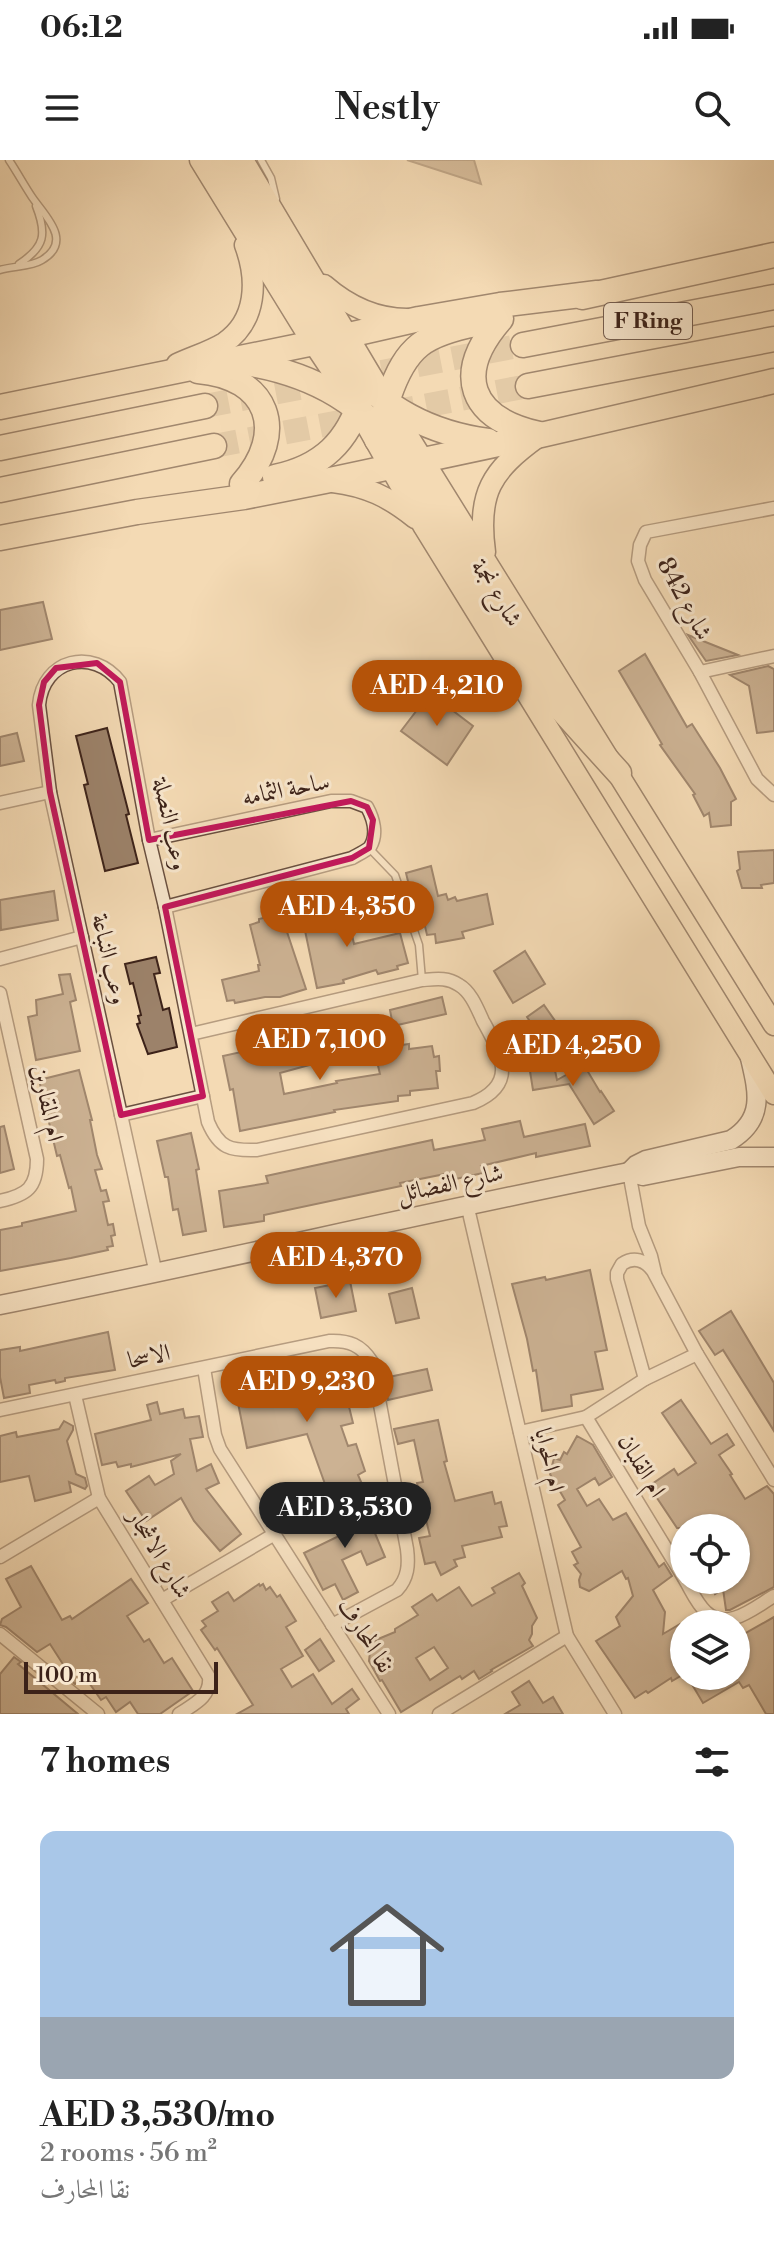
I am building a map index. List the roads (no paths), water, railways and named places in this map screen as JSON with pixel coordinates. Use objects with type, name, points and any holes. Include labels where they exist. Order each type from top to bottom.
[{"type":"highway","points":[[220,160],[346,365],[367,378],[387,402],[418,422],[437,430],[502,443]]},
{"type":"highway","points":[[378,435],[401,365],[419,344],[449,330],[597,293],[774,255]]},
{"type":"highway","points":[[0,407],[419,319],[597,293]]},
{"type":"highway","name":"F Ring","points":[[523,345],[774,297]]},
{"type":"highway","points":[[501,319],[488,334],[474,361],[473,378],[477,393],[486,408],[501,421],[519,430],[541,435]]},
{"type":"highway","name":"F Ring","points":[[528,386],[774,339]]},
{"type":"highway","points":[[231,360],[290,372],[313,381],[358,410],[407,463],[553,700],[619,773]]},
{"type":"highway","points":[[184,370],[219,373],[237,380],[259,401],[268,430],[266,446],[254,470],[242,484]]},
{"type":"highway","points":[[137,512],[294,471],[322,457],[337,445],[352,424],[367,378]]},
{"type":"highway","points":[[0,538],[325,481],[774,381]]},
{"type":"highway","points":[[0,448],[205,406]]},
{"type":"highway","points":[[0,490],[214,446]]},
{"type":"main road","points":[[200,160],[234,215],[331,339]]},
{"type":"main road","points":[[243,160],[308,269],[358,410]]},
{"type":"main road","points":[[154,375],[228,340],[248,315],[253,296],[252,266],[234,215]]},
{"type":"main road","points":[[308,269],[349,304],[383,316],[419,319]]},
{"type":"main road","name":"شارع نجمة","points":[[387,402],[424,527],[774,1094]]},
{"type":"main road","points":[[486,560],[482,518],[490,485],[507,462],[541,435]]},
{"type":"main road","name":"شارع نجمة","points":[[407,463],[486,560],[774,1025]]},
{"type":"main road","points":[[325,481],[358,486],[386,497],[424,527]]},
{"type":"street","name":"شارع 842","points":[[774,508],[646,532],[638,561],[645,580],[700,672],[757,779],[774,795]]},
{"type":"street","points":[[700,672],[774,656]]},
{"type":"street","name":"وعب النصلة","points":[[67,665],[97,663],[112,672],[120,682],[149,840],[208,1122],[214,1136],[225,1146],[238,1151],[257,1150],[473,1103],[487,1097],[497,1087],[502,1075],[502,1060],[497,1046],[467,991],[447,979],[422,980],[191,1034]]},
{"type":"street","name":"وعب النباعة","points":[[67,665],[56,668],[40,692],[50,792],[156,1274]]},
{"type":"street","points":[[0,803],[50,792]]},
{"type":"street","name":"ساحة الثمامه","points":[[149,840],[331,801],[351,801],[367,807],[373,820],[374,834],[369,848]]},
{"type":"street","points":[[165,907],[352,858],[369,848]]},
{"type":"street","points":[[0,959],[82,937]]},
{"type":"street","name":"ام المقارين","points":[[0,993],[37,1159],[37,1172],[33,1185],[26,1192],[0,1201]]},
{"type":"street","name":"شارع الفضائل","points":[[629,1172],[646,1160],[731,1140],[743,1132],[752,1123],[755,1111],[755,1079],[749,1054]]},
{"type":"street","points":[[121,1115],[203,1096]]},
{"type":"street","name":"شارع الفضائل","points":[[0,1305],[629,1172],[643,1176],[739,1157],[774,1157]]},
{"type":"street","points":[[629,1172],[639,1226],[656,1277]]},
{"type":"street","name":"ام الحوايا","points":[[467,1204],[567,1636],[615,1714]]},
{"type":"street","points":[[645,1379],[617,1273],[622,1264],[634,1259],[648,1265],[656,1277],[697,1354],[774,1480]]},
{"type":"street","name":"الاسحا","points":[[0,1410],[329,1341],[343,1340],[356,1344],[372,1362],[407,1549],[408,1569],[397,1590],[332,1625]]},
{"type":"street","points":[[520,1432],[586,1417],[645,1379],[697,1354]]},
{"type":"street","name":"نقا المحارف","points":[[204,1368],[220,1449],[389,1714]]},
{"type":"street","name":"شارع الاشجار","points":[[75,1395],[99,1498],[209,1677],[207,1695],[179,1714]]},
{"type":"street","name":"ام القلبان","points":[[586,1417],[670,1556]]},
{"type":"street","points":[[0,1557],[99,1498]]},
{"type":"street","points":[[162,1600],[273,1535]]},
{"type":"street","name":"ام القلبان","points":[[693,1594],[704,1611],[712,1617],[729,1620],[774,1596]]},
{"type":"street","points":[[0,1634],[98,1714]]},
{"type":"street","points":[[439,1714],[567,1636]]},
{"type":"lane","points":[[0,270],[42,260],[55,245],[54,226],[9,160]]},
{"type":"lane","points":[[261,160],[271,178],[282,226]]},
{"type":"lane","points":[[17,265],[32,256],[42,237],[42,222],[33,199]]},
{"type":"lane","points":[[369,848],[395,875],[419,945],[422,980]]},
{"type":"tunnel","points":[[205,406],[523,345]]},
{"type":"tunnel","points":[[214,446],[528,386]]}]
